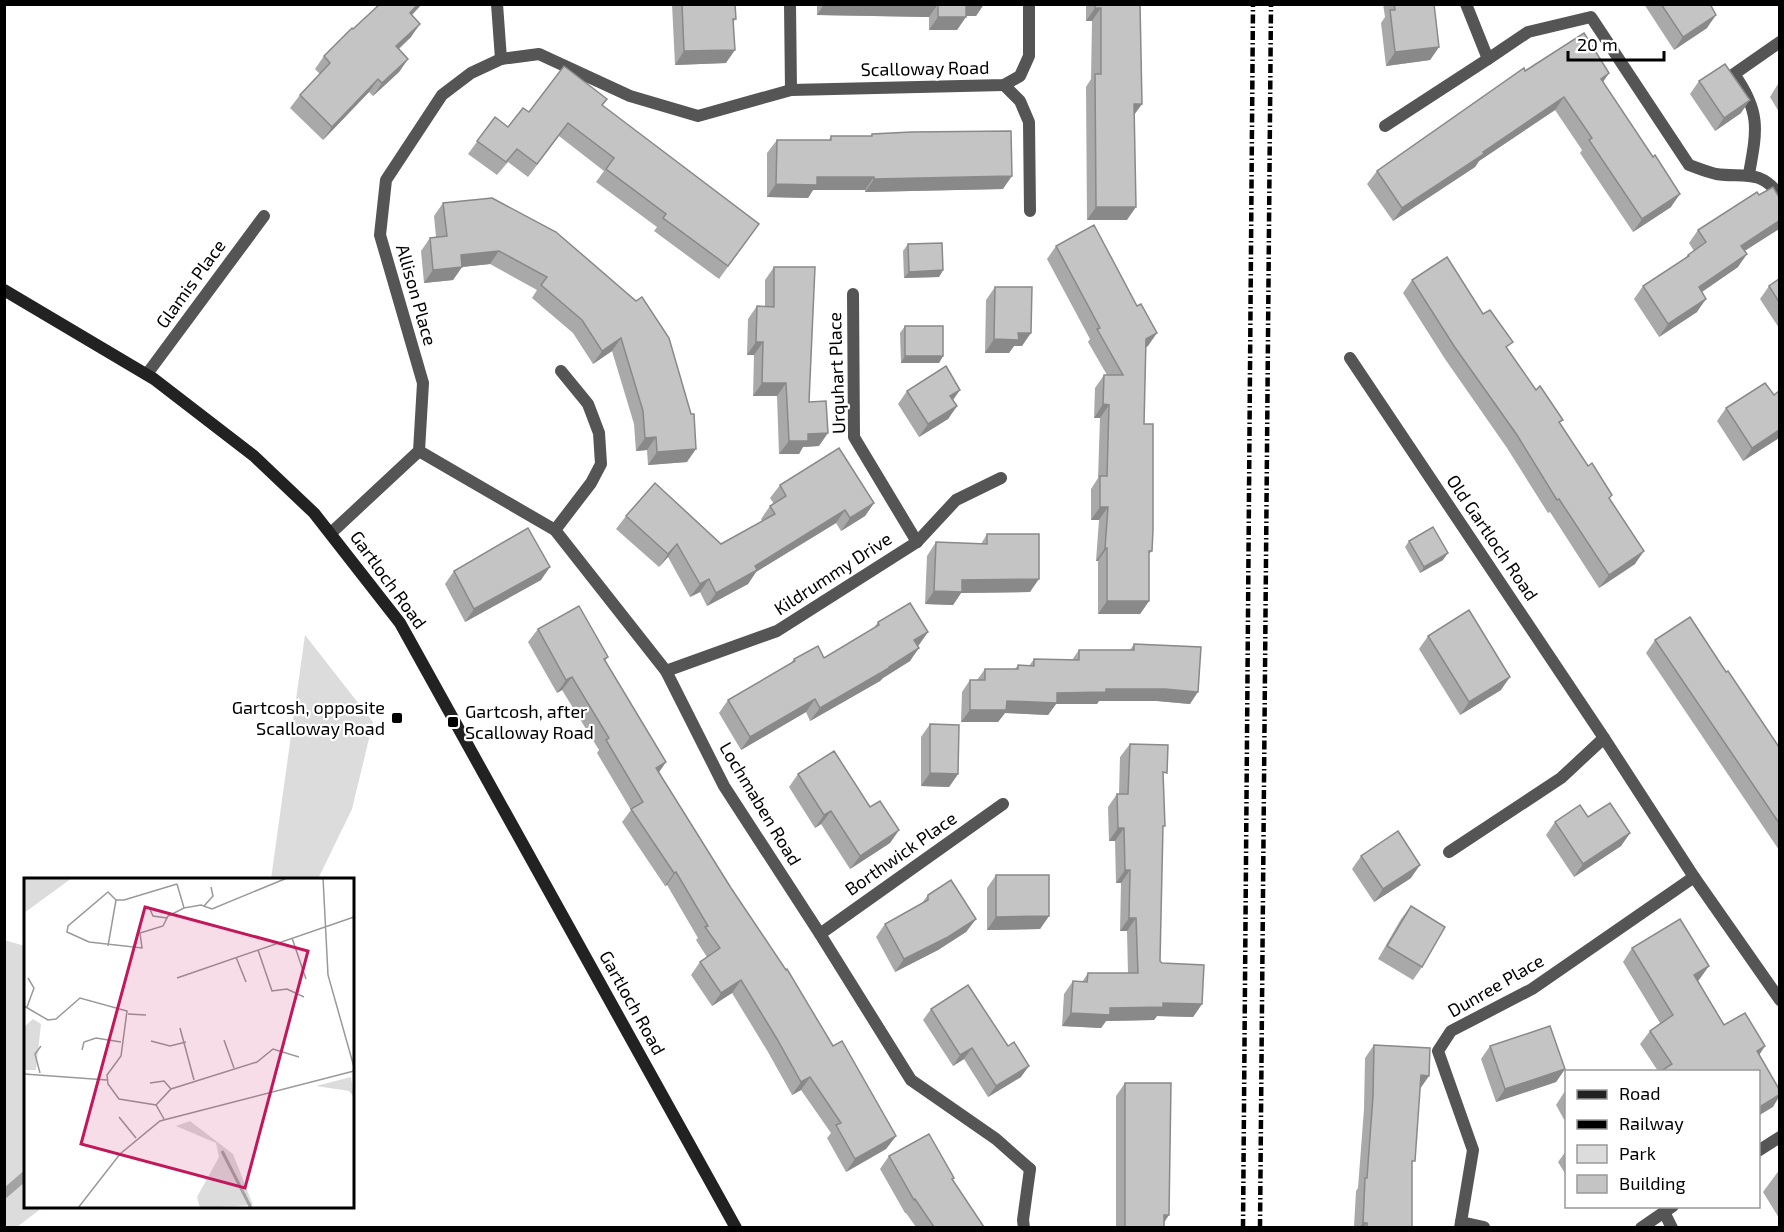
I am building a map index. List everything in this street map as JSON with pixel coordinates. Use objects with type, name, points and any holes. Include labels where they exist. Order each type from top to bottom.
[{"type":"main road","name":"Gartloch Road","points":[[4,290],[147,374],[254,456],[314,513],[331,533],[400,623],[736,1227]]},
{"type":"street","points":[[497,4],[501,59]]},
{"type":"street","points":[[790,4],[791,90]]},
{"type":"street","name":"Scalloway Road","points":[[791,90],[1004,85],[1020,76],[1029,56],[1029,4]]},
{"type":"street","points":[[1466,4],[1488,59]]},
{"type":"street","points":[[1385,126],[1528,32],[1591,17],[1689,165],[1715,174],[1749,174],[1764,181],[1779,196]]},
{"type":"street","points":[[1749,174],[1755,139],[1754,112],[1744,89],[1734,74],[1779,42]]},
{"type":"street","name":"Allison Place","points":[[419,451],[423,383],[380,235],[386,180],[442,95],[471,73],[501,59],[539,54],[630,96],[699,116],[791,90]]},
{"type":"street","points":[[1004,85],[1020,102],[1029,122],[1030,211]]},
{"type":"street","name":"Glamis Place","points":[[147,374],[264,216]]},
{"type":"street","name":"Urquhart Place","points":[[853,294],[854,437],[917,542]]},
{"type":"street","name":"Old Gartloch Road","points":[[1350,358],[1694,877],[1779,1000]]},
{"type":"street","points":[[555,530],[591,483],[601,464],[599,433],[588,404],[561,371]]},
{"type":"street","points":[[331,533],[419,451]]},
{"type":"street","name":"Lochmaben Road","points":[[419,451],[555,530],[666,671],[724,786],[911,1080],[996,1139],[1030,1169],[1024,1227]]},
{"type":"street","name":"Kildrummy Drive","points":[[666,671],[777,631],[917,542],[956,500],[1002,478]]},
{"type":"street","points":[[1449,852],[1562,778],[1604,738]]},
{"type":"street","name":"Borthwick Place","points":[[820,934],[1003,804]]},
{"type":"street","name":"Dunree Place","points":[[1484,1227],[1461,1225],[1473,1150],[1438,1051],[1451,1031],[1532,989],[1694,877]]},
{"type":"street","points":[[1760,1150],[1779,1137]]},
{"type":"street","points":[[1641,1227],[1668,1209],[1672,1227]]},
{"type":"green space","points":[[305,635],[373,722],[352,809],[318,878],[271,878]]},
{"type":"green space","points":[[4,940],[24,946],[24,1208],[42,1208],[17,1227],[4,1227]]},
{"type":"building","points":[[380,4],[418,4],[410,13],[420,24],[396,46],[408,59],[382,83],[378,79],[332,127],[300,95],[330,63],[324,56]]},
{"type":"building","points":[[682,4],[735,4],[736,19],[733,19],[735,50],[684,51]]},
{"type":"building","points":[[938,4],[966,4],[966,17],[938,17]]},
{"type":"building","points":[[1095,4],[1140,4],[1142,104],[1134,104],[1136,207],[1096,207],[1095,74],[1101,74],[1101,8],[1095,8]]},
{"type":"building","points":[[1394,4],[1434,4],[1439,47],[1395,52],[1390,10],[1395,10]]},
{"type":"building","points":[[1661,4],[1710,4],[1716,15],[1683,37]]},
{"type":"building","points":[[1584,33],[1609,73],[1601,79],[1680,194],[1642,219],[1589,140],[1592,138],[1564,97],[1483,152],[1484,154],[1402,208],[1377,171],[1524,68],[1525,71]]},
{"type":"building","points":[[1725,64],[1750,100],[1724,118],[1699,81]]},
{"type":"building","points":[[564,66],[607,99],[602,105],[759,224],[728,266],[663,218],[666,214],[606,169],[614,158],[568,123],[537,164],[517,149],[506,162],[477,141],[495,117],[508,127],[523,108],[529,112]]},
{"type":"building","points":[[1011,131],[1012,176],[874,179],[874,177],[817,177],[817,185],[776,184],[777,140],[831,140],[831,136],[872,136],[872,134],[911,132]]},
{"type":"building","points":[[1773,187],[1779,197],[1779,221],[1741,246],[1747,254],[1699,287],[1706,299],[1668,324],[1643,286],[1706,242],[1698,230],[1757,192],[1759,195]]},
{"type":"building","points":[[492,198],[556,232],[636,301],[642,297],[669,338],[691,414],[694,414],[696,449],[657,452],[656,437],[645,438],[643,411],[621,338],[602,351],[582,320],[541,285],[547,277],[499,251],[461,255],[462,267],[433,270],[430,238],[447,236],[443,203]]},
{"type":"building","points":[[1094,225],[1137,306],[1141,304],[1157,333],[1146,339],[1144,424],[1153,424],[1153,530],[1152,551],[1149,551],[1149,601],[1107,601],[1107,548],[1105,548],[1108,507],[1100,507],[1100,476],[1107,476],[1109,405],[1103,404],[1104,375],[1123,375],[1097,329],[1100,328],[1056,246]]},
{"type":"building","points":[[942,243],[943,270],[909,272],[908,244]]},
{"type":"building","points":[[1447,257],[1483,314],[1490,310],[1513,342],[1506,347],[1536,390],[1540,386],[1563,420],[1559,422],[1588,466],[1592,463],[1612,495],[1609,498],[1644,551],[1609,575],[1412,280]]},
{"type":"building","points":[[774,267],[815,267],[809,402],[826,401],[828,433],[808,434],[808,441],[789,441],[786,383],[762,383],[763,342],[756,342],[757,306],[774,307]]},
{"type":"building","points":[[1779,279],[1779,302],[1769,286]]},
{"type":"building","points":[[995,287],[1032,287],[1031,333],[1018,333],[1019,340],[994,339]]},
{"type":"building","points":[[905,326],[943,326],[943,356],[905,356]]},
{"type":"building","points":[[946,366],[960,390],[950,396],[957,406],[928,424],[907,391]]},
{"type":"building","points":[[1765,383],[1774,395],[1779,391],[1779,430],[1752,448],[1726,408]]},
{"type":"building","points":[[839,448],[874,503],[850,518],[845,510],[755,566],[757,570],[716,593],[709,579],[700,584],[677,544],[668,554],[626,516],[655,483],[721,544],[775,514],[770,506],[786,496],[780,485]]},
{"type":"building","points":[[1433,527],[1448,553],[1424,567],[1409,541]]},
{"type":"building","points":[[528,528],[550,567],[474,609],[454,571]]},
{"type":"building","points":[[987,534],[1039,534],[1039,579],[962,580],[962,592],[934,591],[936,542],[987,544]]},
{"type":"building","points":[[910,603],[928,632],[914,640],[919,648],[820,708],[815,699],[750,737],[728,700],[818,646],[824,658],[879,625],[878,622]]},
{"type":"building","points":[[579,606],[608,657],[604,659],[666,762],[656,768],[731,888],[787,969],[833,1046],[842,1041],[896,1136],[855,1159],[836,1125],[841,1123],[810,1077],[801,1082],[741,980],[721,993],[700,962],[720,948],[705,927],[708,926],[676,872],[674,873],[631,809],[643,802],[606,740],[609,738],[572,677],[566,680],[538,629]]},
{"type":"building","points":[[1469,610],[1510,677],[1469,702],[1428,636]]},
{"type":"building","points":[[1690,617],[1779,747],[1779,823],[1655,640]]},
{"type":"building","points":[[1134,644],[1201,647],[1198,692],[1165,689],[1106,689],[1106,692],[1057,693],[1057,703],[1007,701],[1006,710],[970,710],[970,680],[985,680],[985,669],[1018,669],[1018,665],[1034,666],[1034,659],[1079,660],[1079,650],[1134,650]]},
{"type":"building","points":[[930,724],[959,725],[958,774],[930,773]]},
{"type":"building","points":[[1130,744],[1168,745],[1167,773],[1163,772],[1165,826],[1163,826],[1160,961],[1162,963],[1204,965],[1202,1004],[1163,1003],[1163,1007],[1110,1008],[1110,1015],[1071,1013],[1073,981],[1087,982],[1088,973],[1138,973],[1136,918],[1129,918],[1130,870],[1125,870],[1124,828],[1118,828],[1117,794],[1128,794]]},
{"type":"building","points":[[834,751],[870,807],[880,801],[899,830],[860,856],[831,811],[824,815],[798,774]]},
{"type":"building","points":[[1610,803],[1630,833],[1583,864],[1555,822],[1580,805],[1588,817]]},
{"type":"building","points":[[1398,831],[1420,865],[1383,889],[1361,856]]},
{"type":"building","points":[[996,875],[1049,875],[1049,916],[996,917]]},
{"type":"building","points":[[951,880],[976,919],[948,937],[904,959],[885,924],[928,900],[928,895]]},
{"type":"building","points":[[1411,906],[1445,927],[1422,967],[1387,946]]},
{"type":"building","points":[[1680,919],[1709,966],[1694,975],[1724,1025],[1745,1013],[1765,1046],[1757,1051],[1779,1089],[1779,1095],[1760,1107],[1760,1070],[1663,1070],[1672,1064],[1650,1031],[1673,1015],[1632,948]]},
{"type":"building","points":[[968,985],[1008,1046],[1014,1042],[1029,1066],[996,1086],[972,1048],[960,1055],[931,1009]]},
{"type":"building","points":[[1550,1026],[1565,1069],[1505,1089],[1490,1046]]},
{"type":"building","points":[[1374,1045],[1430,1048],[1429,1076],[1421,1075],[1415,1161],[1412,1161],[1412,1227],[1367,1227],[1367,1223],[1363,1223],[1373,1096]]},
{"type":"building","points":[[1125,1083],[1171,1083],[1169,1215],[1164,1215],[1164,1227],[1125,1227]]},
{"type":"building","points":[[929,1134],[954,1178],[952,1179],[984,1227],[934,1227],[914,1200],[889,1156]]},
{"type":"waterway","points":[[4,1194],[24,1177]]},
{"type":"railway","points":[[1243,1228],[1253,4]]},
{"type":"railway","points":[[1260,1228],[1271,4]]},
{"type":"place","name":"Gartcosh, opposite Scalloway Road","points":[[397,718]]},
{"type":"place","name":"Gartcosh, after Scalloway Road","points":[[453,722]]}]
